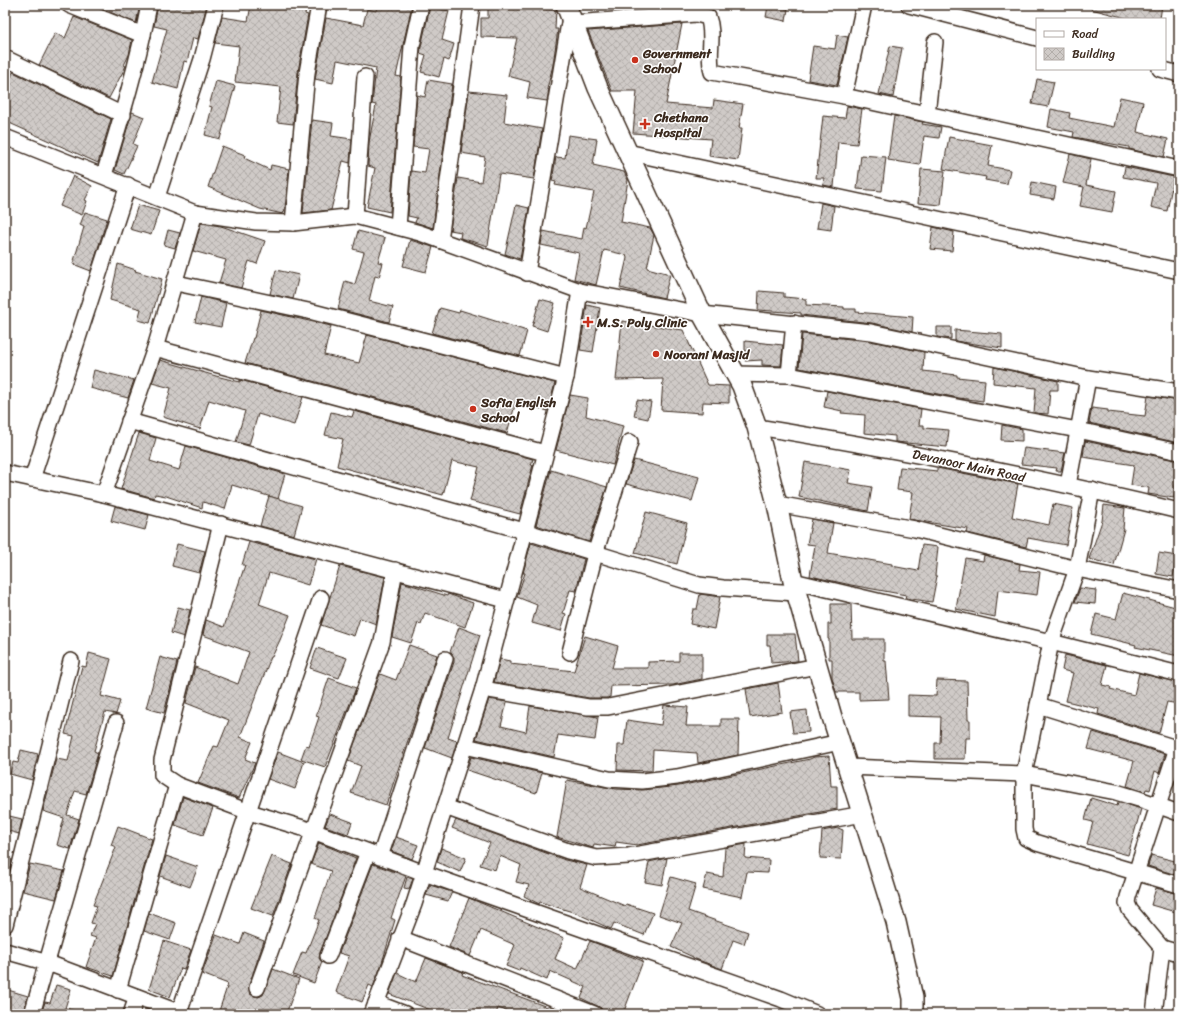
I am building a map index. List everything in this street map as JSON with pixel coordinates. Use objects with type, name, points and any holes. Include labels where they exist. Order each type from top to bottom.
[{"type":"street","points":[[69,5],[143,35]]},
{"type":"street","points":[[104,175],[123,114],[149,5]]},
{"type":"street","points":[[157,197],[202,59],[216,5]]},
{"type":"street","points":[[293,223],[307,73],[319,5]]},
{"type":"street","points":[[398,227],[412,46],[421,5]]},
{"type":"street","points":[[440,240],[472,5]]},
{"type":"street","points":[[844,96],[864,5]]},
{"type":"street","points":[[909,5],[1036,38]]},
{"type":"street","points":[[570,15],[677,10],[708,17],[712,26],[710,62],[712,72],[844,96],[1179,169]]},
{"type":"street","points":[[527,273],[570,15]]},
{"type":"street","points":[[570,15],[598,88],[627,152],[702,314],[742,386],[757,426],[777,504],[795,587],[817,666],[896,922],[913,998],[913,1014]]},
{"type":"street","points":[[927,114],[935,42]]},
{"type":"street","points":[[5,58],[123,114]]},
{"type":"street","points":[[1164,70],[1179,74]]},
{"type":"street","points":[[355,216],[364,77]]},
{"type":"street","points":[[5,137],[104,175],[195,213],[256,222],[293,223],[355,216],[440,240],[527,273],[580,291],[702,314],[871,332],[1088,378],[1179,392]]},
{"type":"street","points":[[627,152],[1179,271]]},
{"type":"street","points":[[32,479],[128,185]]},
{"type":"street","points":[[104,494],[155,348],[176,282],[195,213]]},
{"type":"street","points":[[176,282],[313,312],[566,376]]},
{"type":"street","points":[[405,1014],[374,1008],[424,873],[484,689],[524,531],[566,376],[580,291]]},
{"type":"street","points":[[788,375],[794,323]]},
{"type":"street","points":[[155,348],[545,453]]},
{"type":"street","points":[[735,374],[788,375],[1078,430],[1179,452]]},
{"type":"street","points":[[1068,485],[1088,378]]},
{"type":"street","points":[[129,421],[524,531],[699,585],[723,588],[795,587],[1051,642],[1179,674]]},
{"type":"street","name":"Devanoor Main Road","points":[[757,426],[905,452],[1092,490],[1179,511]]},
{"type":"street","points":[[570,652],[595,554],[630,442]]},
{"type":"street","points":[[5,473],[104,494],[506,600]]},
{"type":"street","points":[[1092,490],[1077,568],[1051,642],[1024,774],[1024,829],[1026,838],[1037,843],[1179,885]]},
{"type":"street","points":[[777,504],[916,529],[1077,568],[1179,590]]},
{"type":"street","points":[[221,524],[162,760],[162,775],[177,785],[249,812],[313,831],[424,873],[782,999],[817,1014]]},
{"type":"street","points":[[257,988],[382,642],[394,570]]},
{"type":"street","points":[[5,951],[48,963],[181,1013],[321,598]]},
{"type":"street","points":[[328,956],[374,854],[445,659]]},
{"type":"street","points":[[5,926],[71,661]]},
{"type":"street","points":[[484,689],[588,707],[608,707],[817,666]]},
{"type":"street","points":[[1038,705],[1178,748],[1135,871],[1128,903],[1130,910],[1162,948],[1179,953]]},
{"type":"street","points":[[32,1014],[48,963],[116,723]]},
{"type":"street","points":[[465,746],[609,779],[642,781],[677,777],[840,742]]},
{"type":"street","points":[[848,767],[1024,774],[1116,792],[1179,813]]},
{"type":"street","points":[[118,990],[177,785]]},
{"type":"street","points":[[445,807],[568,851],[596,858],[629,856],[863,814]]},
{"type":"street","points":[[400,938],[594,1014]]},
{"type":"street","points":[[1154,1014],[1162,948]]},
{"type":"street","points":[[131,1014],[138,997]]},
{"type":"building","points":[[93,5],[140,5],[136,23]]},
{"type":"building","points":[[158,5],[207,5],[198,39],[193,38],[187,62],[184,61],[178,89],[152,82],[167,29],[154,26]]},
{"type":"building","points":[[251,5],[307,5],[305,14],[308,15],[298,72],[293,124],[277,122],[281,87],[235,82],[239,46],[215,43],[222,17],[248,21]]},
{"type":"building","points":[[377,5],[412,5],[396,76],[401,77],[390,212],[367,207],[375,168],[368,166],[369,142],[376,105],[372,104],[376,68],[337,60],[333,83],[315,79],[326,18],[363,25],[367,9],[376,11]]},
{"type":"building","points":[[501,5],[546,5],[546,9],[556,10],[555,29],[558,29],[553,65],[547,89],[549,89],[547,101],[527,98],[530,82],[508,76],[517,38],[481,37],[481,18],[488,18],[488,7],[500,8]]},
{"type":"building","points":[[617,5],[646,5],[646,9],[617,11]]},
{"type":"building","points":[[1092,5],[1162,5],[1160,18],[1126,18],[1091,9]]},
{"type":"building","points":[[768,6],[788,9],[786,21],[766,17]]},
{"type":"building","points":[[430,7],[449,11],[442,40],[454,44],[449,61],[444,59],[439,77],[421,72],[426,55],[420,53]]},
{"type":"building","points":[[74,17],[132,40],[129,55],[124,65],[126,66],[109,98],[39,65],[55,33],[65,38]]},
{"type":"building","points":[[682,24],[666,104],[713,108],[714,100],[743,104],[739,128],[742,128],[738,160],[709,156],[711,139],[633,133],[637,91],[612,91],[588,31]]},
{"type":"building","points":[[837,35],[848,37],[837,85],[808,80],[813,46],[835,49]]},
{"type":"building","points":[[890,46],[902,48],[893,97],[879,94]]},
{"type":"building","points":[[13,72],[111,119],[98,163],[5,121],[5,89]]},
{"type":"building","points":[[1037,79],[1054,82],[1048,107],[1032,104]]},
{"type":"building","points":[[428,80],[452,84],[433,228],[415,222],[417,218],[408,216],[411,171],[425,173],[429,149],[413,147],[417,95],[425,97]]},
{"type":"building","points":[[216,81],[235,86],[220,139],[205,135],[212,107],[209,106]]},
{"type":"building","points":[[469,91],[507,95],[504,122],[542,129],[534,179],[499,174],[488,246],[460,238],[461,232],[450,230],[458,178],[481,182],[485,157],[461,153]]},
{"type":"building","points":[[1120,97],[1143,102],[1137,132],[1168,139],[1164,157],[1129,149],[1129,147],[1073,137],[1074,132],[1048,127],[1051,109],[1070,113],[1069,118],[1114,127]]},
{"type":"building","points":[[847,106],[862,109],[857,144],[838,142],[834,187],[823,185],[824,178],[816,178],[823,116],[845,118]]},
{"type":"building","points":[[132,112],[144,117],[133,144],[137,146],[124,174],[115,170]]},
{"type":"building","points":[[894,116],[923,122],[922,124],[941,127],[939,138],[924,136],[920,165],[888,160]]},
{"type":"building","points":[[312,120],[333,123],[331,136],[352,139],[350,163],[343,161],[331,210],[303,213]]},
{"type":"building","points":[[568,135],[597,139],[593,165],[624,172],[628,180],[621,222],[650,228],[654,235],[647,268],[670,274],[664,298],[620,288],[627,258],[626,255],[604,250],[596,285],[574,279],[579,253],[541,245],[543,231],[582,239],[584,227],[586,228],[594,192],[555,185],[556,182],[552,181],[556,157],[565,158]]},
{"type":"building","points":[[949,137],[992,145],[988,166],[1010,170],[1007,184],[985,180],[986,177],[943,169]]},
{"type":"building","points":[[222,146],[245,155],[244,158],[270,170],[271,165],[289,169],[285,209],[283,214],[260,209],[208,187]]},
{"type":"building","points":[[1070,154],[1091,159],[1086,185],[1116,191],[1112,212],[1080,206],[1084,187],[1063,183]]},
{"type":"building","points":[[861,155],[886,157],[882,191],[857,189]]},
{"type":"building","points":[[1125,167],[1174,177],[1167,211],[1151,207],[1156,183],[1123,177]]},
{"type":"building","points":[[921,169],[945,171],[941,205],[918,203]]},
{"type":"building","points":[[73,176],[92,186],[85,200],[87,201],[82,215],[60,206]]},
{"type":"building","points":[[1032,182],[1056,187],[1054,199],[1030,195]]},
{"type":"building","points":[[821,203],[834,206],[831,230],[817,228]]},
{"type":"building","points":[[138,205],[159,211],[151,235],[130,229]]},
{"type":"building","points":[[516,205],[529,208],[520,259],[505,254]]},
{"type":"building","points":[[85,212],[107,219],[91,271],[73,264],[84,227],[80,225]]},
{"type":"building","points":[[201,223],[221,226],[265,241],[257,264],[249,261],[241,288],[219,283],[226,260],[193,251]]},
{"type":"building","points":[[933,227],[954,232],[952,251],[930,249]]},
{"type":"building","points":[[168,230],[180,233],[175,248],[164,245]]},
{"type":"building","points":[[358,231],[385,238],[378,262],[383,263],[379,277],[375,276],[369,301],[393,307],[389,322],[338,309],[345,281],[355,284],[364,252],[353,249]]},
{"type":"building","points":[[410,240],[433,247],[426,272],[403,266]]},
{"type":"building","points":[[118,264],[162,279],[150,323],[138,320],[141,309],[110,300]]},
{"type":"building","points":[[276,270],[299,275],[293,299],[270,294]]},
{"type":"building","points":[[759,291],[784,293],[784,297],[806,299],[806,305],[844,307],[844,309],[856,309],[856,312],[913,317],[912,332],[872,323],[801,315],[801,313],[758,310]]},
{"type":"building","points":[[201,297],[226,303],[221,327],[195,322]]},
{"type":"building","points":[[540,299],[555,303],[547,331],[532,326]]},
{"type":"building","points":[[587,305],[600,308],[593,352],[580,350]]},
{"type":"building","points":[[440,308],[459,313],[460,310],[527,331],[520,356],[432,333]]},
{"type":"building","points":[[261,310],[331,326],[324,355],[359,363],[367,335],[555,383],[548,411],[516,402],[507,433],[245,363],[254,338]]},
{"type":"building","name":"Noorani Masjid","points":[[622,321],[683,330],[708,385],[729,386],[729,403],[703,402],[702,413],[661,410],[663,379],[616,380]]},
{"type":"building","points":[[937,327],[951,327],[951,339],[937,337]]},
{"type":"building","points":[[955,330],[1002,334],[1002,348],[955,341]]},
{"type":"building","points":[[802,334],[870,341],[924,352],[923,371],[985,380],[983,401],[959,398],[799,368]]},
{"type":"building","points":[[745,341],[783,345],[781,366],[762,365],[762,360],[745,361]]},
{"type":"building","points":[[160,360],[216,376],[240,382],[240,380],[303,397],[294,425],[258,414],[249,445],[236,442],[245,411],[209,400],[200,429],[163,417],[171,388],[152,383]]},
{"type":"building","points":[[994,367],[1058,381],[1058,390],[1050,390],[1048,414],[1034,413],[1036,388],[993,383]]},
{"type":"building","points":[[94,370],[134,380],[128,398],[90,388]]},
{"type":"building","points":[[827,391],[921,409],[919,425],[924,425],[924,428],[949,430],[947,447],[895,442],[895,436],[864,433],[865,415],[841,413],[842,411],[824,407]]},
{"type":"building","points":[[570,395],[588,398],[586,416],[623,426],[613,465],[556,450]]},
{"type":"building","points":[[1148,396],[1179,401],[1179,443],[1089,423],[1092,408],[1108,410],[1108,412],[1145,416]]},
{"type":"building","points":[[637,400],[651,402],[648,419],[634,416]]},
{"type":"building","points":[[354,411],[533,459],[531,465],[533,465],[520,514],[470,501],[479,467],[452,461],[443,495],[337,466],[343,439],[325,435],[331,412],[352,417]]},
{"type":"building","points":[[1002,425],[1022,429],[1022,441],[1001,440]]},
{"type":"building","points":[[139,433],[156,438],[150,461],[179,470],[186,446],[285,474],[278,499],[232,485],[225,509],[203,502],[202,508],[166,496],[155,494],[154,498],[121,489]]},
{"type":"building","points":[[1085,441],[1179,461],[1179,478],[1176,478],[1174,498],[1148,494],[1149,488],[1131,485],[1134,465],[1083,457]]},
{"type":"building","points":[[1024,448],[1065,453],[1061,471],[1056,471],[1057,468],[1021,464]]},
{"type":"building","points":[[634,460],[699,477],[692,501],[626,484]]},
{"type":"building","points":[[805,462],[851,470],[848,483],[872,487],[868,511],[799,497]]},
{"type":"building","points":[[900,467],[937,471],[937,468],[1018,484],[1012,517],[1049,525],[1053,504],[1073,508],[1066,545],[1028,538],[1026,547],[967,533],[968,529],[909,519],[913,492],[897,490]]},
{"type":"building","points":[[551,470],[607,487],[589,542],[536,525]]},
{"type":"building","points":[[269,496],[302,506],[294,535],[260,526]]},
{"type":"building","points":[[1104,505],[1125,508],[1124,529],[1114,565],[1089,559],[1102,521]]},
{"type":"building","points":[[115,506],[149,515],[145,530],[111,521]]},
{"type":"building","points":[[646,512],[687,523],[677,564],[635,553]]},
{"type":"building","points":[[812,519],[833,523],[828,553],[892,564],[892,566],[918,571],[922,545],[938,547],[935,576],[937,576],[932,602],[905,598],[906,595],[810,576],[815,545],[807,544]]},
{"type":"building","points":[[249,542],[316,559],[308,585],[269,573],[259,604],[290,615],[271,657],[240,737],[252,742],[245,759],[255,763],[239,798],[198,783],[214,746],[218,747],[229,720],[186,703],[195,667],[238,684],[249,652],[203,635],[206,620],[224,627],[245,565],[242,565]]},
{"type":"building","points":[[531,543],[584,559],[576,591],[570,590],[563,613],[566,614],[561,631],[532,623],[537,605],[517,597],[525,573],[523,573]]},
{"type":"building","points":[[177,544],[205,551],[199,573],[172,566]]},
{"type":"building","points":[[1159,553],[1177,556],[1173,577],[1156,574]]},
{"type":"building","points":[[984,555],[1020,564],[1019,570],[1040,572],[1037,595],[998,590],[995,617],[956,609],[965,558],[983,561]]},
{"type":"building","points":[[340,566],[385,577],[376,624],[360,618],[354,636],[321,625]]},
{"type":"building","points":[[402,582],[447,596],[448,594],[473,603],[465,627],[425,613],[421,624],[418,623],[411,643],[392,637]]},
{"type":"building","points":[[1080,588],[1096,590],[1095,604],[1075,602]]},
{"type":"building","points":[[1123,593],[1179,608],[1179,656],[1135,647],[1136,645],[1091,634],[1096,614],[1116,619]]},
{"type":"building","points":[[700,594],[720,597],[714,629],[690,624],[693,609],[697,609]]},
{"type":"building","points":[[831,604],[851,604],[852,639],[884,639],[884,661],[886,661],[889,699],[859,700],[859,692],[836,692],[832,678],[832,659],[829,659],[828,624],[831,624]]},
{"type":"building","points":[[178,607],[190,610],[184,637],[171,633]]},
{"type":"building","points":[[459,627],[480,635],[448,738],[457,741],[452,758],[425,748],[454,662],[454,657],[450,652]]},
{"type":"building","points":[[767,634],[795,634],[798,661],[771,663],[770,645],[767,645]]},
{"type":"building","points":[[585,636],[618,646],[612,668],[648,668],[648,662],[679,661],[679,653],[702,653],[702,679],[673,685],[611,686],[610,697],[607,698],[589,698],[494,682],[500,659],[510,661],[510,664],[574,671]]},
{"type":"building","points":[[409,645],[437,655],[386,805],[351,793],[361,766],[348,761],[380,674],[396,680]]},
{"type":"building","points":[[317,648],[347,658],[339,678],[310,668]]},
{"type":"building","points":[[89,653],[111,659],[101,696],[120,701],[116,714],[105,712],[94,751],[98,753],[86,794],[75,791],[67,815],[79,819],[70,849],[57,845],[64,818],[43,811],[56,759],[68,761],[74,736],[65,734],[82,666],[86,667]]},
{"type":"building","points":[[1065,655],[1107,665],[1102,685],[1111,687],[1110,689],[1134,695],[1139,673],[1179,683],[1179,704],[1167,702],[1159,733],[1098,714],[1099,709],[1066,701],[1073,673],[1062,670]]},
{"type":"building","points":[[160,657],[177,662],[164,713],[146,708]]},
{"type":"building","points":[[329,678],[356,688],[325,767],[301,759],[306,745],[309,746],[319,717],[316,716]]},
{"type":"building","points":[[937,680],[967,681],[970,738],[966,738],[965,759],[935,759],[935,743],[940,743],[941,717],[908,716],[908,695],[936,696]]},
{"type":"building","points":[[778,683],[782,712],[750,717],[746,689]]},
{"type":"building","points":[[489,699],[507,702],[501,726],[526,732],[530,706],[598,717],[595,740],[558,735],[554,757],[476,739]]},
{"type":"building","points":[[664,705],[688,707],[686,726],[721,726],[721,719],[739,719],[738,755],[698,763],[697,753],[653,750],[652,771],[617,770],[618,745],[624,745],[627,720],[661,725]]},
{"type":"building","points":[[807,710],[809,732],[793,733],[790,712]]},
{"type":"building","points":[[1093,732],[1165,754],[1159,773],[1155,771],[1150,790],[1146,789],[1145,792],[1127,786],[1134,761],[1088,749]]},
{"type":"building","points":[[21,750],[38,754],[32,780],[10,774],[13,762],[18,763]]},
{"type":"building","points":[[278,752],[304,762],[295,789],[268,779]]},
{"type":"building","points":[[829,756],[831,786],[837,786],[837,809],[637,845],[616,842],[615,847],[594,844],[593,848],[557,837],[567,780],[616,789],[643,790],[679,786],[814,757]]},
{"type":"building","points":[[471,757],[542,773],[536,793],[467,770]]},
{"type":"building","points":[[183,797],[213,808],[203,835],[175,825]]},
{"type":"building","points":[[1091,798],[1117,806],[1118,803],[1123,803],[1141,809],[1128,855],[1087,844],[1093,822],[1085,820]]},
{"type":"building","points":[[330,814],[352,822],[348,834],[325,826]]},
{"type":"building","points":[[5,815],[22,819],[19,834],[5,830]]},
{"type":"building","points":[[456,820],[565,860],[587,865],[580,887],[625,906],[626,904],[653,913],[644,935],[614,923],[611,929],[576,913],[540,902],[539,904],[524,896],[529,885],[516,882],[521,865],[500,856],[495,870],[480,865],[490,843],[452,828]]},
{"type":"building","points":[[118,826],[152,839],[113,976],[86,967],[96,938],[90,936],[95,924],[91,923],[97,906],[93,905],[116,847],[111,845]]},
{"type":"building","points":[[838,828],[843,830],[841,859],[820,858],[822,831]]},
{"type":"building","points":[[396,837],[418,845],[412,859],[391,851]]},
{"type":"building","points":[[319,843],[356,858],[320,953],[319,958],[322,962],[314,983],[293,975],[302,952],[306,953],[319,920],[315,918],[331,871],[311,864]]},
{"type":"building","points":[[746,844],[745,858],[769,860],[768,873],[747,872],[742,897],[703,889],[707,874],[723,877],[725,848]]},
{"type":"building","points":[[441,848],[466,858],[460,872],[437,862]]},
{"type":"building","points":[[1151,855],[1179,862],[1179,876],[1148,866]]},
{"type":"building","points":[[166,856],[198,867],[190,887],[160,876]]},
{"type":"building","points":[[272,856],[292,864],[273,916],[251,908]]},
{"type":"building","points":[[5,858],[12,860],[5,887]]},
{"type":"building","points":[[667,858],[662,885],[645,882],[649,862]]},
{"type":"building","points":[[30,864],[64,871],[56,899],[23,891]]},
{"type":"building","points":[[373,864],[406,876],[391,918],[395,920],[381,966],[373,987],[369,985],[362,1002],[336,992],[349,956],[339,953]]},
{"type":"building","points":[[407,877],[413,879],[409,889],[404,888]]},
{"type":"building","points":[[671,877],[696,884],[688,911],[748,932],[744,944],[733,940],[722,969],[693,958],[671,947],[682,923],[659,915]]},
{"type":"building","points":[[430,885],[452,892],[448,901],[426,895]]},
{"type":"building","points":[[1156,888],[1179,894],[1179,913],[1151,905]]},
{"type":"building","points":[[469,898],[564,938],[555,959],[577,969],[590,941],[643,961],[623,1014],[603,1014],[601,1008],[581,998],[586,987],[550,971],[547,980],[520,968],[519,971],[506,966],[515,945],[481,930],[470,956],[449,947]]},
{"type":"building","points":[[149,913],[176,923],[170,940],[144,931]]},
{"type":"building","points":[[244,933],[264,941],[249,985],[250,994],[258,997],[263,995],[273,969],[299,979],[286,1014],[218,1014],[228,984],[202,974],[216,935],[240,944]]},
{"type":"building","points":[[164,941],[191,950],[184,969],[181,968],[170,997],[149,989]]},
{"type":"building","points":[[426,958],[463,972],[462,975],[566,1014],[515,1014],[498,1008],[496,1014],[441,1014],[389,994],[397,973],[416,982]]},
{"type":"building","points":[[56,985],[71,989],[65,1008],[76,1011],[75,1014],[41,1014],[45,1002],[50,1003]]},
{"type":"building","points":[[8,990],[28,996],[23,1014],[5,1014],[5,998]]},
{"type":"place","name":"Government School","points":[[635,60]]},
{"type":"place","name":"Chethana Hospital","points":[[645,124]]},
{"type":"place","name":"M.S. Poly Clinic","points":[[588,322]]},
{"type":"place","name":"Noorani Masjid","points":[[656,354]]},
{"type":"place","name":"Sofia English School","points":[[473,409]]}]
